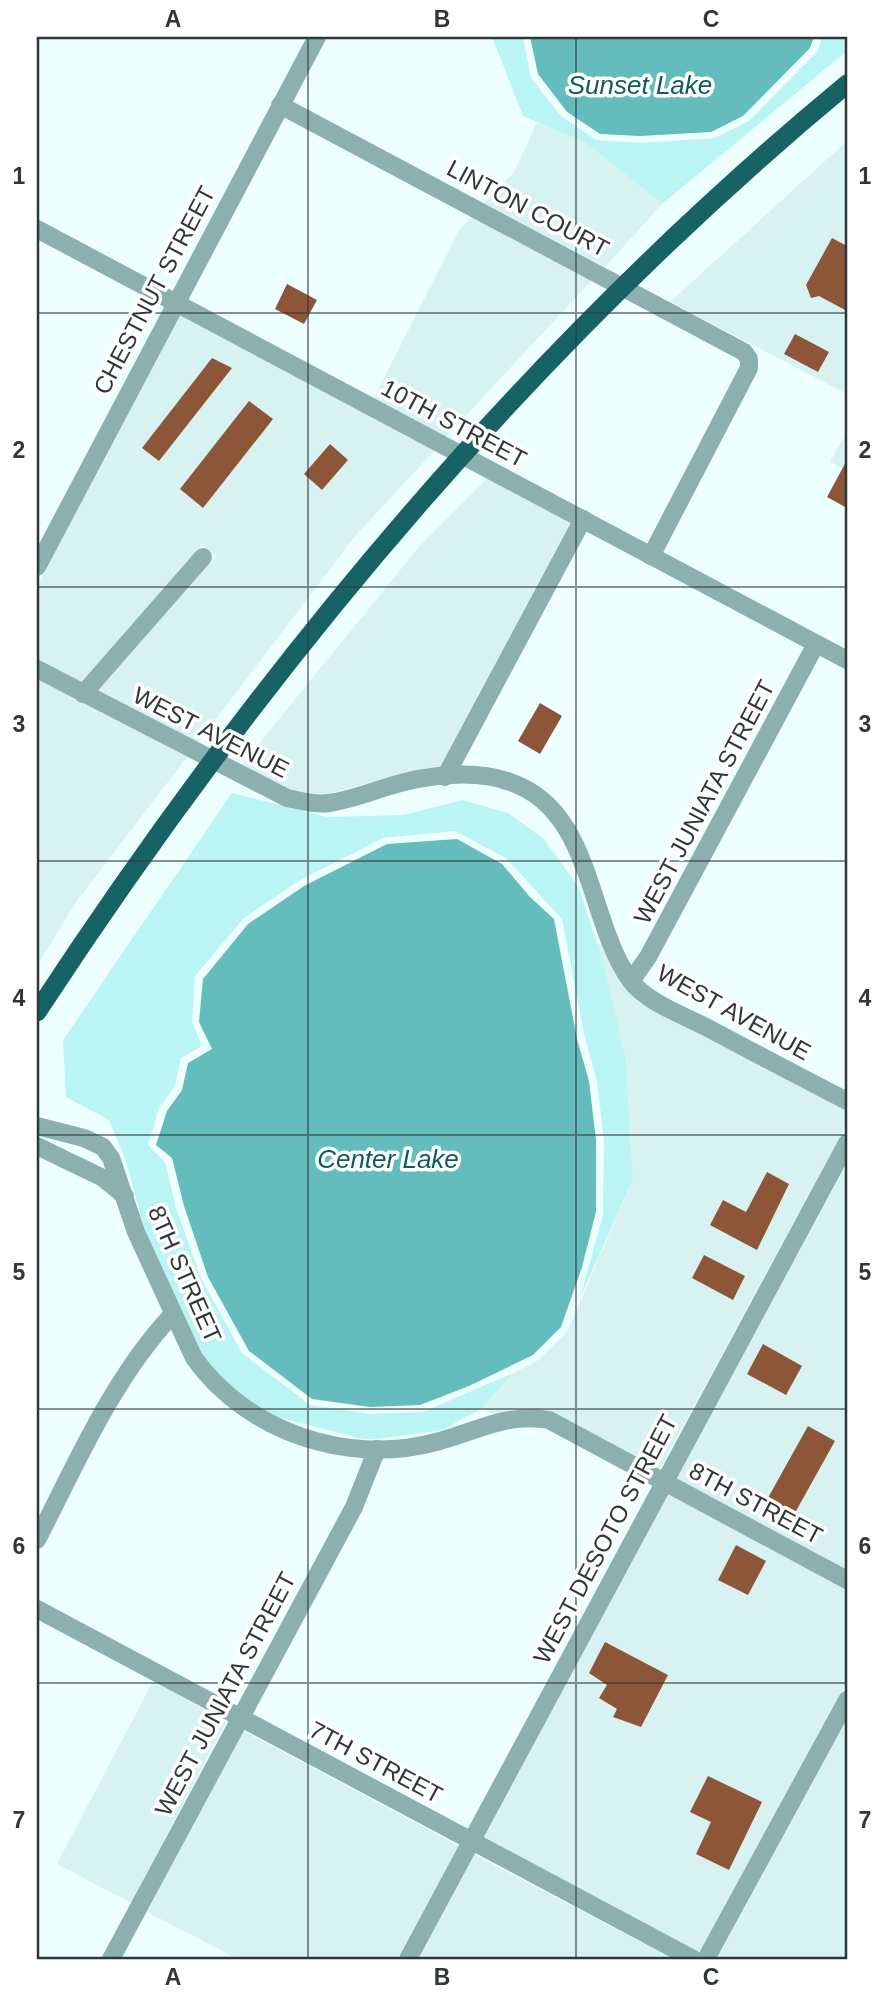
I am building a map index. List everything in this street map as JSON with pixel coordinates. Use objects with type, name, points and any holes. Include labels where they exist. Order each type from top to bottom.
[{"type":"highway","points":[[37,1012],[148,846],[211,761],[324,615],[463,455],[542,369],[625,286],[746,170],[847,84]]},
{"type":"street","name":"CHESTNUT STREET","points":[[37,567],[174,302],[317,37]]},
{"type":"street","name":"LINTON COURT","points":[[280,104],[625,286],[744,352],[749,359],[749,368],[651,556]]},
{"type":"street","name":"10TH STREET","points":[[37,229],[847,660]]},
{"type":"street","points":[[446,777],[583,519]]},
{"type":"street","points":[[83,694],[203,556]]},
{"type":"street","name":"WEST JUNIATA STREET","points":[[631,981],[648,957],[816,644]]},
{"type":"street","name":"WEST AVENUE","points":[[37,669],[271,793],[310,803],[357,797],[411,780],[446,777],[491,776],[528,790],[556,815],[583,862],[610,939],[631,981],[660,1003],[847,1101]]},
{"type":"street","name":"8TH STREET","points":[[37,1126],[84,1138],[103,1147],[111,1158],[136,1232],[172,1315],[207,1377],[257,1418],[306,1439],[377,1449],[435,1443],[488,1424],[530,1416],[549,1420],[847,1580]]},
{"type":"street","name":"WEST DESOTO STREET","points":[[408,1959],[847,1143]]},
{"type":"street","name":"8TH STREET","points":[[37,1146],[103,1178],[125,1196]]},
{"type":"street","points":[[37,1540],[85,1447],[146,1345],[172,1315]]},
{"type":"street","name":"WEST JUNIATA STREET","points":[[111,1959],[354,1507],[377,1449]]},
{"type":"street","name":"7TH STREET","points":[[37,1609],[693,1959]]},
{"type":"street","points":[[706,1959],[847,1700]]},
{"type":"shaded area","points":[[492,37],[523,37],[531,78],[561,116],[596,140],[641,143],[715,138],[749,121],[818,51],[822,37],[847,37],[847,51],[662,204],[586,143],[523,116]]},
{"type":"shaded area","points":[[537,122],[586,143],[662,204],[605,267],[484,203],[514,172]]},
{"type":"shaded area","points":[[847,141],[847,394],[670,302]]},
{"type":"shaded area","points":[[473,216],[593,279],[446,437],[373,400],[459,230]]},
{"type":"shaded area","points":[[179,314],[435,450],[356,535],[197,744],[97,692],[216,556],[202,545],[80,683],[37,660],[37,587]]},
{"type":"shaded area","points":[[847,431],[847,471],[830,462]]},
{"type":"shaded area","points":[[488,478],[570,523],[439,769],[407,772],[325,795],[289,790],[240,767],[418,548]]},
{"type":"shaded area","points":[[37,679],[187,757],[76,902],[37,966]]},
{"type":"shaded area","points":[[232,793],[327,817],[404,815],[462,800],[508,813],[544,839],[579,888],[604,965],[626,1061],[633,1179],[580,1298],[603,1215],[604,1141],[597,1081],[585,1038],[562,919],[506,858],[455,831],[383,838],[300,880],[244,918],[195,976],[192,1022],[202,1046],[181,1058],[175,1086],[159,1108],[148,1145],[165,1162],[176,1208],[201,1278],[242,1353],[310,1405],[370,1414],[423,1412],[513,1373],[482,1408],[443,1430],[363,1439],[270,1415],[257,1408],[214,1372],[202,1355],[145,1230],[125,1158],[109,1120],[66,1097],[63,1040]]},
{"type":"shaded area","points":[[596,942],[604,946],[621,980],[619,982],[656,1010],[847,1111],[847,1124],[659,1470],[552,1413],[528,1408],[493,1414],[482,1408],[513,1373],[537,1361],[567,1332],[633,1179],[626,1061]]},
{"type":"shaded area","points":[[847,1164],[847,1570],[675,1479]]},
{"type":"shaded area","points":[[667,1493],[847,1589],[847,1680],[699,1954],[483,1840]]},
{"type":"shaded area","points":[[153,1681],[226,1722],[131,1903],[57,1864]]},
{"type":"shaded area","points":[[847,1719],[847,1959],[717,1959]]},
{"type":"shaded area","points":[[242,1730],[459,1846],[397,1959],[238,1959],[147,1912]]},
{"type":"shaded area","points":[[475,1855],[673,1959],[418,1959]]},
{"type":"water","name":"Sunset Lake","points":[[530,37],[814,37],[810,48],[743,116],[711,132],[640,136],[600,134],[567,112],[538,74]]},
{"type":"water","name":"Center Lake","points":[[457,839],[502,864],[530,897],[554,919],[577,1039],[589,1081],[596,1140],[596,1212],[582,1267],[561,1327],[533,1355],[469,1386],[420,1405],[370,1407],[312,1399],[249,1351],[208,1277],[184,1206],[172,1158],[156,1145],[167,1111],[182,1090],[188,1063],[212,1049],[199,1022],[203,979],[248,924],[304,886],[387,844]]},
{"type":"building","points":[[832,238],[847,246],[847,311],[819,296],[811,298],[806,285]]},
{"type":"building","points":[[287,284],[317,300],[304,324],[275,309]]},
{"type":"building","points":[[795,334],[829,352],[818,372],[784,354]]},
{"type":"building","points":[[212,358],[232,368],[159,461],[142,448]]},
{"type":"building","points":[[249,401],[273,419],[203,508],[180,489]]},
{"type":"building","points":[[330,444],[348,460],[322,490],[304,474]]},
{"type":"building","points":[[847,460],[847,508],[827,497]]},
{"type":"building","points":[[540,703],[562,716],[540,754],[518,741]]},
{"type":"building","points":[[767,1172],[789,1184],[757,1250],[710,1225],[723,1200],[746,1212]]},
{"type":"building","points":[[704,1255],[745,1276],[733,1300],[692,1278]]},
{"type":"building","points":[[763,1344],[802,1366],[786,1395],[747,1374]]},
{"type":"building","points":[[808,1426],[835,1441],[791,1520],[764,1505]]},
{"type":"building","points":[[736,1545],[766,1561],[748,1595],[718,1580]]},
{"type":"building","points":[[605,1642],[668,1675],[641,1727],[613,1717],[617,1709],[599,1698],[607,1685],[589,1673]]},
{"type":"building","points":[[708,1776],[762,1802],[729,1870],[696,1854],[711,1822],[690,1812]]}]
